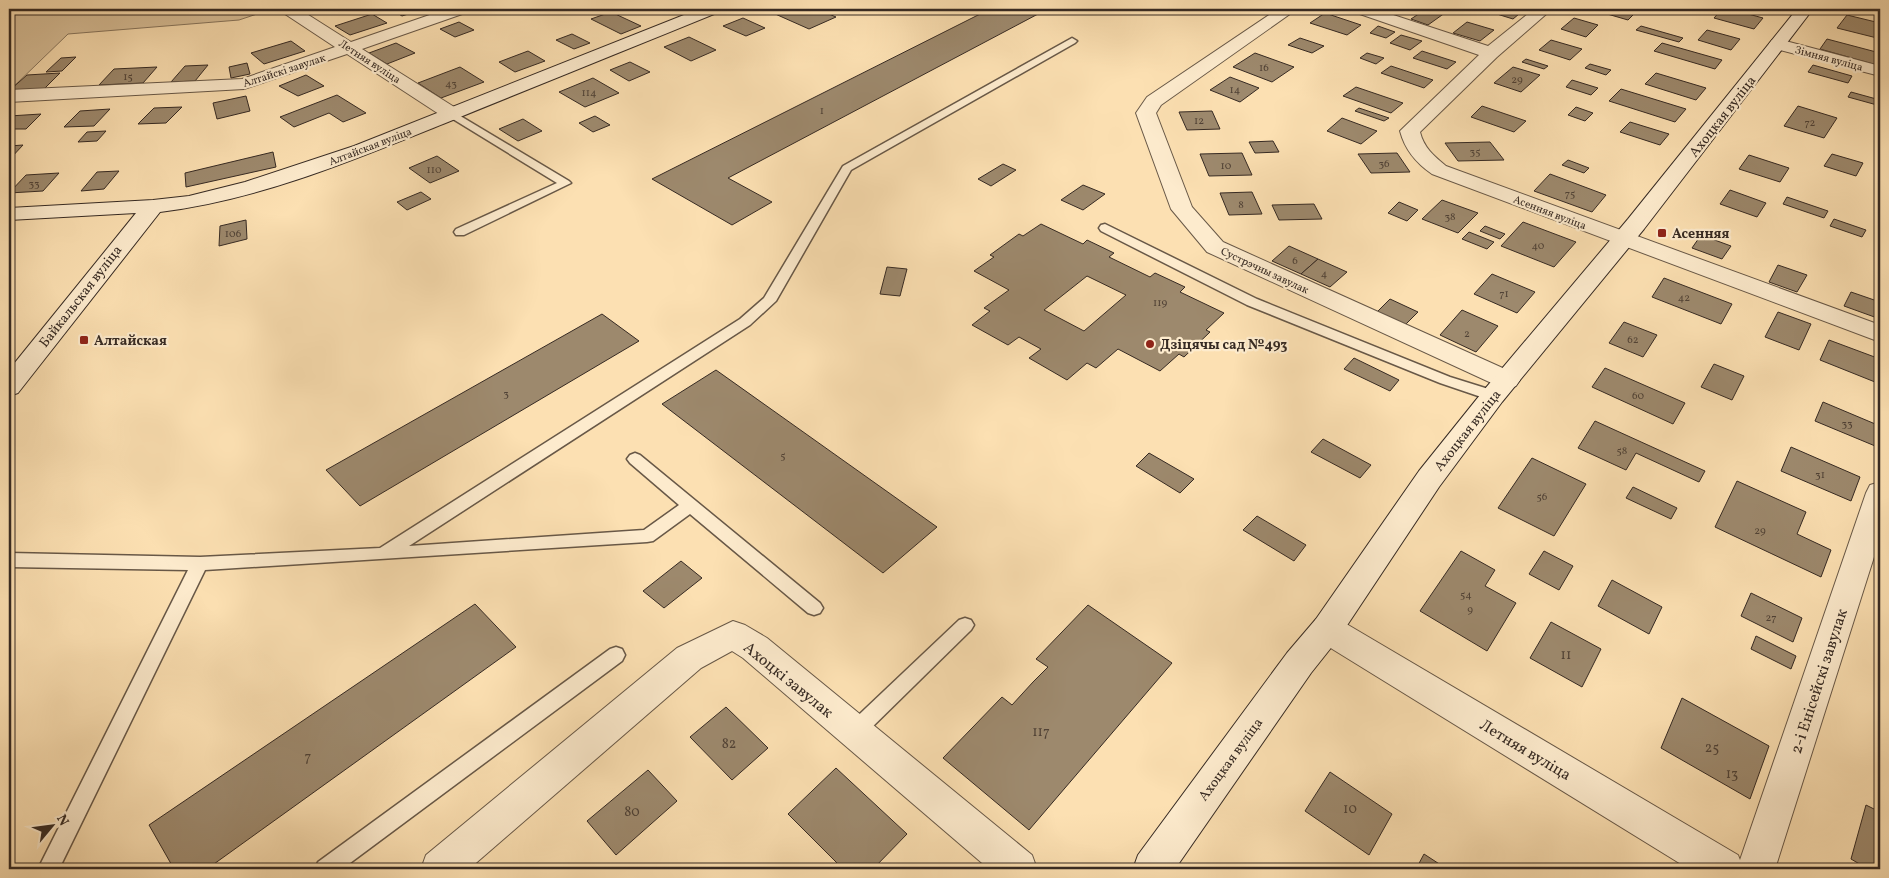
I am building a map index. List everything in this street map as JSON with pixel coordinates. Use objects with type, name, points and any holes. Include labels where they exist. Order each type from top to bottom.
[{"type":"street","name":"Летняя вуліца","points":[[288,9],[452,114]]},
{"type":"street","name":"Алтайскі завулак","points":[[9,96],[244,84],[462,9]]},
{"type":"street","name":"Алтайская вуліца","points":[[9,214],[153,206],[189,202],[252,187],[291,175],[452,114],[713,9]]},
{"type":"street","name":"Сустрэчны завулак","points":[[1289,9],[1154,101],[1146,113],[1182,209],[1215,247],[1500,388]]},
{"type":"street","points":[[1360,9],[1492,53]]},
{"type":"street","name":"Асенняя вуліца","points":[[1544,9],[1492,53],[1410,131],[1412,141],[1422,158],[1439,170],[1880,334]]},
{"type":"street","name":"Ахоцкая вуліца","points":[[1152,869],[1299,663],[1327,629],[1429,479],[1500,388],[1623,239],[1805,9]]},
{"type":"street","name":"Зімняя вуліца","points":[[1778,44],[1880,71]]},
{"type":"street","name":"Байкальская вуліца","points":[[9,386],[153,206]]},
{"type":"street","name":"2-і Енісейскі завулак","points":[[1756,869],[1880,493]]},
{"type":"street","name":"Летняя вуліца","points":[[1327,629],[1724,869]]},
{"type":"street","name":"Ахоцкі завулак","points":[[440,869],[689,658],[733,635],[755,648],[1018,869]]},
{"type":"lane","points":[[383,554],[745,322],[769,301],[847,168],[1072,41]]},
{"type":"lane","points":[[452,114],[565,183],[460,232]]},
{"type":"lane","points":[[1105,228],[1252,302],[1444,380],[1500,388]]},
{"type":"lane","points":[[635,459],[814,608]]},
{"type":"lane","points":[[9,560],[200,564],[647,536],[691,505]]},
{"type":"lane","points":[[48,869],[200,564]]},
{"type":"lane","points":[[854,732],[965,625]]},
{"type":"lane","points":[[325,869],[616,655]]},
{"type":"shaded area","points":[[9,9],[272,9],[239,20],[68,34],[9,91]]},
{"type":"building","points":[[400,9],[424,9],[402,16],[394,11]]},
{"type":"building","points":[[764,9],[817,9],[836,17],[809,29]]},
{"type":"building","points":[[990,9],[1023,9],[1038,14],[728,178],[772,202],[732,225],[652,179]]},
{"type":"building","points":[[1426,9],[1449,10],[1428,25],[1411,19]]},
{"type":"building","points":[[1525,9],[1513,19],[1484,10]]},
{"type":"building","points":[[1590,9],[1620,9],[1635,13],[1628,20]]},
{"type":"building","points":[[1722,9],[1730,9],[1763,18],[1754,29],[1714,18]]},
{"type":"building","points":[[611,12],[641,26],[621,34],[591,19]]},
{"type":"building","points":[[1325,13],[1361,25],[1347,35],[1310,23]]},
{"type":"building","points":[[372,14],[387,23],[350,35],[335,26]]},
{"type":"building","points":[[1847,15],[1880,23],[1880,33],[1877,38],[1837,28]]},
{"type":"building","points":[[743,18],[765,28],[746,36],[723,26]]},
{"type":"building","points":[[1574,18],[1598,25],[1586,37],[1561,29]]},
{"type":"building","points":[[459,22],[474,30],[455,37],[440,29]]},
{"type":"building","points":[[1467,22],[1494,30],[1480,41],[1453,33]]},
{"type":"building","points":[[1378,26],[1395,32],[1386,38],[1370,33]]},
{"type":"building","points":[[1641,26],[1683,38],[1679,42],[1636,30]]},
{"type":"building","points":[[1707,30],[1740,39],[1731,50],[1698,40]]},
{"type":"building","points":[[572,34],[590,43],[574,49],[556,40]]},
{"type":"building","points":[[1401,35],[1422,41],[1410,50],[1390,43]]},
{"type":"building","points":[[689,37],[716,50],[691,61],[664,47]]},
{"type":"building","points":[[1300,38],[1324,46],[1312,53],[1288,45]]},
{"type":"building","points":[[1827,39],[1880,53],[1880,66],[1820,49]]},
{"type":"building","points":[[1551,40],[1582,49],[1570,60],[1539,50]]},
{"type":"building","points":[[291,41],[305,51],[264,64],[251,53]]},
{"type":"building","points":[[396,43],[415,53],[387,64],[369,53]]},
{"type":"building","points":[[1662,43],[1722,60],[1715,69],[1654,51]]},
{"type":"building","points":[[528,51],[545,61],[515,72],[499,62]]},
{"type":"building","points":[[1422,51],[1456,62],[1447,69],[1413,58]]},
{"type":"building","points":[[1255,53],[1294,67],[1272,82],[1233,67]]},
{"type":"building","points":[[1367,53],[1384,58],[1376,64],[1360,58]]},
{"type":"building","points":[[76,57],[62,71],[46,72],[61,58]]},
{"type":"building","points":[[1526,59],[1548,66],[1544,69],[1522,62]]},
{"type":"building","points":[[630,62],[650,72],[629,81],[610,70]]},
{"type":"building","points":[[247,63],[250,74],[231,78],[229,67]]},
{"type":"building","points":[[1590,64],[1611,70],[1606,75],[1585,68]]},
{"type":"building","points":[[208,65],[195,81],[171,82],[185,66]]},
{"type":"building","points":[[1813,65],[1852,76],[1848,83],[1808,72]]},
{"type":"building","points":[[1391,66],[1433,80],[1424,88],[1381,73]]},
{"type":"building","points":[[157,67],[143,83],[99,85],[114,69]]},
{"type":"building","points":[[460,67],[484,82],[441,98],[418,83]]},
{"type":"building","points":[[1513,67],[1540,75],[1521,92],[1494,83]]},
{"type":"building","points":[[60,73],[44,89],[10,90],[27,75]]},
{"type":"building","points":[[1656,73],[1706,88],[1696,100],[1645,84]]},
{"type":"building","points":[[306,75],[324,86],[298,96],[279,86]]},
{"type":"building","points":[[1230,77],[1259,88],[1240,102],[1210,90]]},
{"type":"building","points":[[593,78],[619,93],[585,107],[559,92]]},
{"type":"building","points":[[1572,80],[1598,88],[1591,95],[1566,87]]},
{"type":"building","points":[[1356,87],[1403,103],[1391,113],[1343,96]]},
{"type":"building","points":[[1621,89],[1686,109],[1675,122],[1609,101]]},
{"type":"building","points":[[1851,92],[1880,100],[1877,105],[1848,97]]},
{"type":"building","points":[[337,95],[366,113],[343,122],[329,113],[294,127],[280,117]]},
{"type":"building","points":[[246,96],[250,111],[217,119],[213,103]]},
{"type":"building","points":[[1482,106],[1526,121],[1514,132],[1471,117]]},
{"type":"building","points":[[1798,106],[1837,118],[1824,138],[1784,126]]},
{"type":"building","points":[[182,107],[166,123],[138,124],[154,108]]},
{"type":"building","points":[[1576,107],[1593,113],[1585,121],[1568,115]]},
{"type":"building","points":[[1359,108],[1389,118],[1384,121],[1355,111]]},
{"type":"building","points":[[110,109],[94,126],[64,127],[80,111]]},
{"type":"building","points":[[1212,111],[1220,129],[1187,130],[1179,112]]},
{"type":"building","points":[[41,114],[26,129],[9,129],[9,116]]},
{"type":"building","points":[[595,116],[610,125],[593,132],[579,123]]},
{"type":"building","points":[[1342,118],[1377,131],[1361,144],[1327,131]]},
{"type":"building","points":[[523,119],[542,131],[518,141],[499,129]]},
{"type":"building","points":[[1630,122],[1669,134],[1660,145],[1620,132]]},
{"type":"building","points":[[106,131],[97,141],[78,142],[87,132]]},
{"type":"building","points":[[1273,141],[1279,152],[1255,153],[1249,142]]},
{"type":"building","points":[[1490,142],[1504,160],[1458,161],[1445,143]]},
{"type":"building","points":[[23,145],[9,160],[9,146]]},
{"type":"building","points":[[273,152],[276,167],[186,187],[185,173]]},
{"type":"building","points":[[1242,153],[1252,175],[1209,176],[1200,154]]},
{"type":"building","points":[[1397,153],[1410,172],[1371,173],[1358,154]]},
{"type":"building","points":[[1832,154],[1863,163],[1856,176],[1824,166]]},
{"type":"building","points":[[1749,155],[1789,168],[1780,182],[1739,169]]},
{"type":"building","points":[[437,156],[459,171],[430,183],[409,168]]},
{"type":"building","points":[[1568,160],[1589,168],[1584,173],[1562,165]]},
{"type":"building","points":[[1003,164],[1016,170],[991,186],[978,179]]},
{"type":"building","points":[[119,171],[104,189],[81,191],[97,172]]},
{"type":"building","points":[[59,173],[43,191],[9,193],[26,175]]},
{"type":"building","points":[[1550,174],[1606,195],[1592,212],[1534,191]]},
{"type":"building","points":[[1083,185],[1105,194],[1083,210],[1061,200]]},
{"type":"building","points":[[1730,190],[1766,203],[1757,217],[1720,204]]},
{"type":"building","points":[[421,192],[431,199],[407,210],[397,202]]},
{"type":"building","points":[[1252,192],[1262,214],[1229,215],[1220,193]]},
{"type":"building","points":[[1787,197],[1828,211],[1824,218],[1783,204]]},
{"type":"building","points":[[1442,200],[1478,213],[1458,233],[1422,219]]},
{"type":"building","points":[[1399,202],[1418,210],[1407,221],[1388,213]]},
{"type":"building","points":[[1314,204],[1322,219],[1279,220],[1272,205]]},
{"type":"building","points":[[1834,219],[1866,230],[1862,237],[1830,226]]},
{"type":"building","points":[[246,220],[247,239],[219,246],[220,226]]},
{"type":"building","points":[[1523,222],[1576,242],[1554,267],[1501,246]]},
{"type":"building","points":[[1041,224],[1083,244],[1087,240],[1114,253],[1109,257],[1150,277],[1155,273],[1185,287],[1180,292],[1224,313],[1206,330],[1210,332],[1184,357],[1179,354],[1160,371],[1118,349],[1096,368],[1087,363],[1067,380],[1029,358],[1041,349],[1019,337],[1008,345],[972,325],[990,311],[984,308],[1009,290],[974,271],[994,257],[990,255],[1019,234],[1023,236]],"holes":[[[1087,276],[1126,295],[1084,331],[1044,310]]]},
{"type":"building","points":[[1485,226],[1505,234],[1500,239],[1480,231]]},
{"type":"building","points":[[1469,232],[1494,242],[1487,249],[1462,239]]},
{"type":"building","points":[[1701,235],[1731,246],[1722,259],[1692,248]]},
{"type":"building","points":[[1289,246],[1318,259],[1301,274],[1272,261]]},
{"type":"building","points":[[1318,259],[1347,272],[1330,287],[1301,274]]},
{"type":"building","points":[[1778,265],[1807,275],[1797,292],[1769,282]]},
{"type":"building","points":[[887,267],[907,269],[900,296],[880,294]]},
{"type":"building","points":[[1492,274],[1535,292],[1517,313],[1474,294]]},
{"type":"building","points":[[1664,278],[1732,304],[1721,324],[1652,297]]},
{"type":"building","points":[[1851,292],[1880,302],[1880,319],[1844,306]]},
{"type":"building","points":[[1390,299],[1418,312],[1405,325],[1377,312]]},
{"type":"building","points":[[1462,310],[1498,326],[1476,352],[1440,335]]},
{"type":"building","points":[[1778,312],[1811,324],[1799,350],[1765,337]]},
{"type":"building","points":[[602,314],[639,341],[360,506],[326,470]]},
{"type":"building","points":[[1624,322],[1657,335],[1643,357],[1609,343]]},
{"type":"building","points":[[1829,340],[1880,359],[1880,384],[1820,360]]},
{"type":"building","points":[[1354,358],[1399,380],[1390,391],[1344,369]]},
{"type":"building","points":[[1714,364],[1744,376],[1732,400],[1701,387]]},
{"type":"building","points":[[1605,368],[1685,403],[1673,424],[1592,387]]},
{"type":"building","points":[[716,370],[937,527],[883,573],[662,404]]},
{"type":"building","points":[[1823,402],[1880,426],[1880,448],[1815,421]]},
{"type":"building","points":[[1595,421],[1705,471],[1699,482],[1636,453],[1626,470],[1578,448]]},
{"type":"building","points":[[1323,439],[1371,465],[1360,478],[1311,452]]},
{"type":"building","points":[[1791,447],[1860,477],[1851,501],[1781,471]]},
{"type":"building","points":[[1149,453],[1194,479],[1180,493],[1136,466]]},
{"type":"building","points":[[1532,458],[1586,484],[1554,536],[1498,508]]},
{"type":"building","points":[[1737,481],[1806,512],[1797,534],[1831,550],[1821,577],[1715,527]]},
{"type":"building","points":[[1633,487],[1677,508],[1671,519],[1626,498]]},
{"type":"building","points":[[1257,516],[1306,545],[1294,561],[1243,530]]},
{"type":"building","points":[[1461,551],[1495,570],[1485,586],[1516,603],[1487,651],[1420,611]]},
{"type":"building","points":[[1544,551],[1573,566],[1559,590],[1529,574]]},
{"type":"building","points":[[681,561],[702,578],[664,608],[643,591]]},
{"type":"building","points":[[1612,580],[1662,607],[1649,634],[1598,606]]},
{"type":"building","points":[[1751,593],[1802,618],[1793,642],[1741,616]]},
{"type":"building","points":[[475,604],[516,647],[207,869],[174,869],[149,825]]},
{"type":"building","points":[[1088,605],[1172,663],[1029,830],[943,758],[1002,697],[1012,705],[1048,667],[1036,659]]},
{"type":"building","points":[[1551,622],[1601,649],[1582,687],[1530,658]]},
{"type":"building","points":[[1756,636],[1796,656],[1791,669],[1751,649]]},
{"type":"building","points":[[1682,698],[1769,746],[1750,799],[1661,748]]},
{"type":"building","points":[[726,707],[768,748],[732,780],[690,737]]},
{"type":"building","points":[[836,768],[907,834],[873,869],[843,869],[788,814]]},
{"type":"building","points":[[648,770],[677,801],[616,855],[587,821]]},
{"type":"building","points":[[1330,772],[1392,814],[1369,855],[1305,811]]},
{"type":"building","points":[[1866,805],[1880,812],[1880,869],[1868,869],[1851,859]]},
{"type":"building","points":[[1424,854],[1447,869],[1416,869]]},
{"type":"place","name":"Асенняя","points":[[1662,233]]},
{"type":"place","name":"Алтайская","points":[[84,340]]},
{"type":"place","name":"Дзіцячы сад №493","points":[[1150,344]]}]
